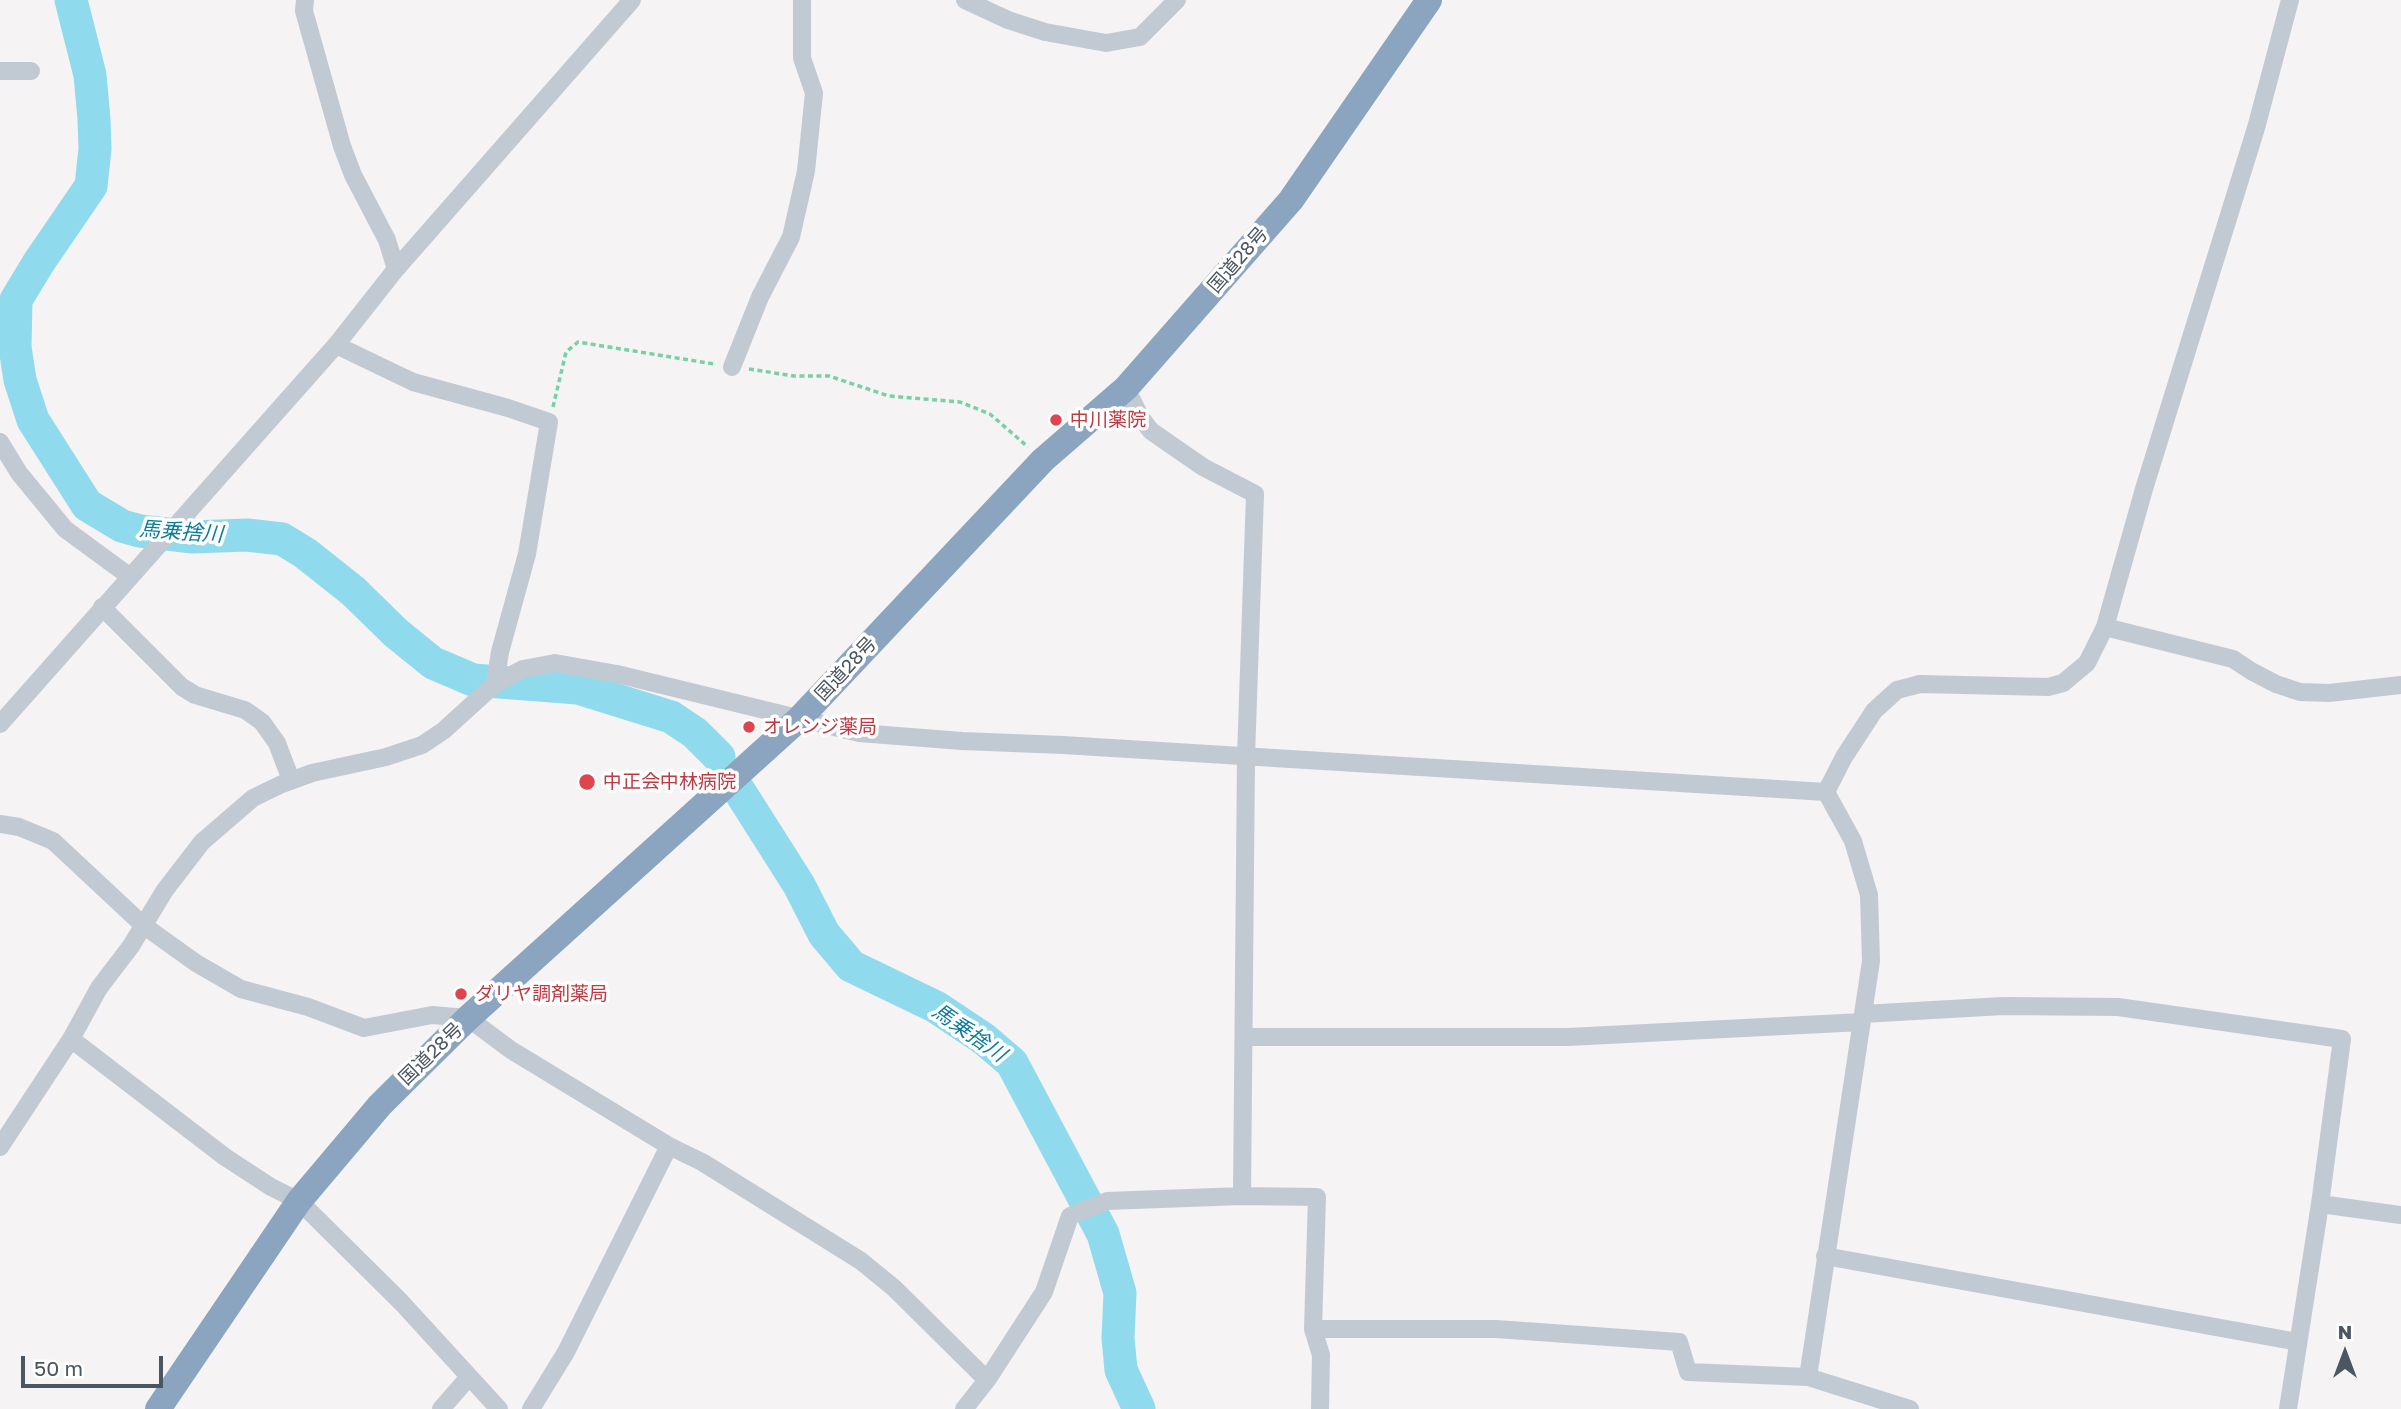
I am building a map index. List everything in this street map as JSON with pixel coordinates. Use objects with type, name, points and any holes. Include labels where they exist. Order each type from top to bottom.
[{"type":"highway","name":"国道28号","points":[[158,1409],[299,1201],[380,1105],[468,1018],[799,719],[1043,460],[1126,388],[1291,200],[1429,0]]},
{"type":"street","points":[[304,0],[304,11],[342,146],[353,175],[387,240],[396,269]]},
{"type":"street","points":[[3,715],[337,345],[396,269],[632,0]]},
{"type":"street","points":[[732,367],[760,297],[791,237],[806,171],[814,93],[802,58],[802,0]]},
{"type":"street","points":[[965,0],[1008,20],[1045,32],[1105,43],[1140,37],[1177,0]]},
{"type":"street","points":[[1826,792],[1844,757],[1874,711],[1897,690],[1920,684],[2048,687],[2063,683],[2087,663],[2105,627],[2148,476],[2256,128],[2290,0]]},
{"type":"street","points":[[0,71],[31,71]]},
{"type":"street","points":[[337,345],[413,382],[549,422],[527,554],[500,652],[495,684]]},
{"type":"street","points":[[1126,388],[1150,431],[1203,467],[1255,494],[1246,757],[1242,1196]]},
{"type":"street","points":[[0,442],[19,473],[65,529],[129,576]]},
{"type":"street","points":[[102,607],[182,687],[195,695],[245,710],[262,722],[277,743],[292,780]]},
{"type":"street","points":[[2105,627],[2233,659],[2276,684],[2300,692],[2329,693],[2401,685]]},
{"type":"street","points":[[0,1147],[71,1039],[99,988],[131,946],[165,890],[202,842],[253,798],[292,780],[386,757],[422,745],[443,731],[495,684],[523,668],[555,663],[617,674],[859,733],[1826,792]]},
{"type":"street","points":[[1808,1377],[1871,961],[1869,895],[1853,841],[1826,792]]},
{"type":"street","points":[[0,824],[19,827],[53,841],[143,925],[241,989],[309,1007],[364,1028],[432,1014],[468,1018],[511,1051],[669,1146],[702,1162],[861,1261],[894,1288],[987,1380]]},
{"type":"street","points":[[1244,1037],[1568,1037],[2003,1006],[2118,1007],[2342,1040],[2288,1409]]},
{"type":"street","points":[[71,1039],[225,1157],[271,1187],[299,1201],[401,1302],[499,1409]]},
{"type":"street","points":[[531,1409],[566,1352],[669,1146]]},
{"type":"street","points":[[964,1409],[987,1380],[1044,1292],[1070,1216],[1107,1201],[1242,1196],[1317,1197],[1314,1329],[1321,1356],[1320,1409]]},
{"type":"street","points":[[2320,1204],[2401,1215]]},
{"type":"street","points":[[1825,1256],[2298,1342]]},
{"type":"street","points":[[1314,1329],[1496,1329],[1679,1342],[1688,1371],[1808,1377],[1910,1409]]},
{"type":"street","points":[[441,1409],[469,1377]]},
{"type":"path","points":[[549,422],[566,352],[578,342],[794,376],[828,376],[889,396],[960,402],[990,414],[1043,460]]},
{"type":"waterway","name":"馬乗捨川","points":[[71,0],[90,75],[95,149],[91,186],[16,300],[15,347],[20,380],[33,420],[87,505],[122,526],[140,531],[193,537],[247,535],[282,539],[305,553],[353,591],[396,633],[433,663],[473,680],[578,688],[671,717],[695,733],[719,757]]},
{"type":"waterway","name":"馬乗捨川","points":[[740,792],[799,885],[824,934],[851,966],[936,1007],[984,1039],[1012,1063],[1103,1234],[1120,1293],[1118,1338],[1121,1370],[1139,1409]]},
{"type":"place","name":"中川薬院","points":[[1056,420]]},
{"type":"place","name":"オレンジ薬局","points":[[749,727]]},
{"type":"place","name":"中正会中林病院","points":[[587,782]]},
{"type":"place","name":"ダリヤ調剤薬局","points":[[461,994]]}]
